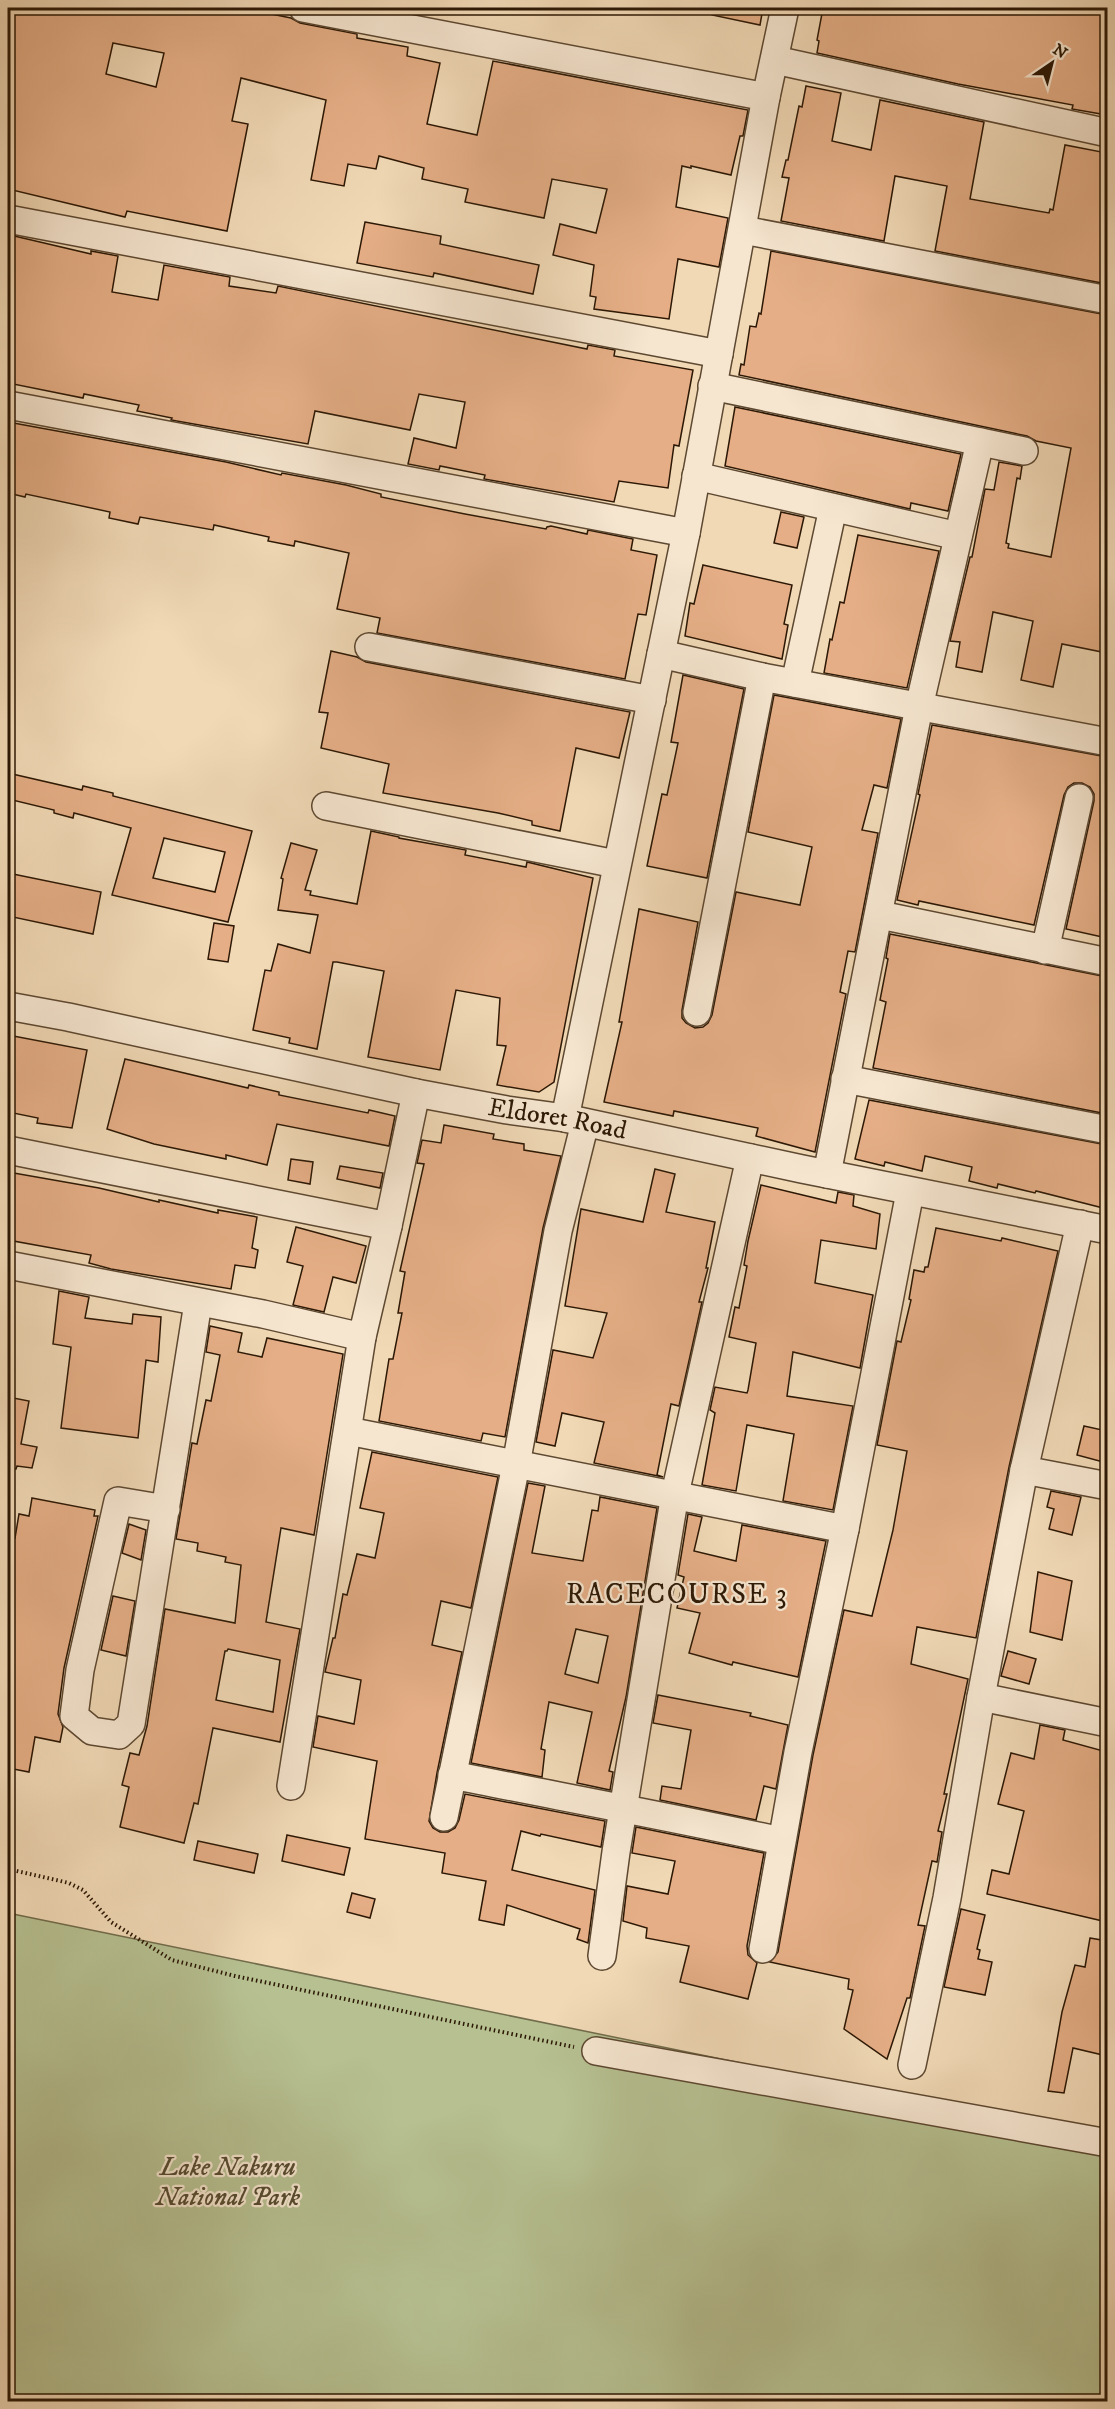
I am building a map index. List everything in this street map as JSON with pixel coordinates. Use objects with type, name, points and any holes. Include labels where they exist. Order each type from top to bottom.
[{"type":"street","points":[[303,8],[399,17],[766,97]]},
{"type":"street","points":[[444,1817],[516,1465],[558,1231],[616,864],[686,532],[766,97],[786,8]]},
{"type":"street","points":[[775,60],[1107,133]]},
{"type":"street","points":[[8,219],[719,354]]},
{"type":"street","points":[[743,230],[1107,300]]},
{"type":"street","points":[[712,386],[1024,451]]},
{"type":"street","points":[[8,405],[686,532]]},
{"type":"street","points":[[827,1174],[880,915],[919,707],[980,442]]},
{"type":"street","points":[[696,476],[958,536]]},
{"type":"street","points":[[795,683],[833,508]]},
{"type":"street","points":[[369,647],[652,700]]},
{"type":"street","points":[[661,654],[762,677],[1107,742]]},
{"type":"street","points":[[697,1012],[762,677]]},
{"type":"street","points":[[1045,950],[1079,798]]},
{"type":"street","points":[[326,806],[616,864]]},
{"type":"street","points":[[880,915],[1107,962]]},
{"type":"street","name":"Eldoret Road","points":[[8,1006],[68,1017],[416,1094],[575,1120],[910,1192],[1107,1230]]},
{"type":"street","points":[[845,1079],[1107,1130]]},
{"type":"street","points":[[291,1786],[362,1337],[416,1094]]},
{"type":"street","points":[[8,1150],[388,1226]]},
{"type":"street","points":[[602,1956],[616,1852],[625,1810],[675,1494],[750,1158]]},
{"type":"street","points":[[763,1949],[781,1841],[845,1529],[910,1192]]},
{"type":"street","points":[[912,2065],[947,1898],[981,1697],[1024,1470],[1080,1224]]},
{"type":"street","points":[[8,1264],[263,1314],[362,1337]]},
{"type":"street","points":[[166,1509],[118,1501],[80,1670],[74,1716],[92,1731],[119,1735],[131,1724],[166,1509],[198,1302]]},
{"type":"street","points":[[348,1431],[845,1529]]},
{"type":"street","points":[[1024,1470],[1107,1486]]},
{"type":"street","points":[[981,1697],[1107,1723]]},
{"type":"street","points":[[453,1775],[781,1841]]},
{"type":"street","points":[[596,2051],[1107,2143]]},
{"type":"path","points":[[8,1869],[69,1883],[83,1890],[111,1922],[172,1960],[380,2007],[596,2051]]},
{"type":"green space","name":"Lake Nakuru National Park","points":[[8,1913],[1107,2138],[1107,2401],[8,2401]]},
{"type":"building","points":[[8,8],[163,8],[184,12],[185,8],[242,8],[291,18],[300,23],[357,34],[357,38],[408,47],[407,56],[440,63],[427,124],[477,135],[493,61],[748,110],[731,175],[682,166],[676,207],[728,218],[719,267],[678,259],[669,319],[594,309],[596,297],[590,296],[594,265],[553,255],[560,224],[596,233],[607,189],[552,179],[544,218],[465,202],[468,189],[422,179],[424,168],[379,156],[376,169],[348,164],[344,186],[311,180],[326,100],[241,78],[232,121],[248,124],[227,231],[127,211],[125,217],[8,189]],"holes":[[[113,43],[164,53],[156,87],[106,74]]]},
{"type":"building","points":[[712,8],[763,8],[760,25],[712,15]]},
{"type":"building","points":[[823,8],[1107,8],[1107,115],[1072,109],[1073,105],[958,84],[817,53]]},
{"type":"building","points":[[806,86],[841,93],[832,141],[871,150],[880,100],[984,122],[970,199],[1049,213],[1050,209],[1053,210],[1065,145],[1107,153],[1107,284],[935,251],[947,186],[895,176],[884,241],[781,221],[789,178],[782,177]]},
{"type":"building","points":[[365,222],[441,236],[440,244],[539,265],[533,294],[434,273],[433,277],[357,263]]},
{"type":"building","points":[[10,235],[91,254],[91,251],[118,256],[112,292],[158,300],[164,265],[230,277],[229,286],[276,293],[278,286],[587,349],[588,345],[615,350],[614,356],[693,370],[679,446],[674,445],[668,488],[619,481],[614,502],[484,479],[485,475],[440,466],[439,470],[408,464],[414,438],[456,448],[465,402],[419,394],[410,430],[315,411],[308,444],[171,420],[172,418],[137,411],[139,405],[84,394],[83,398],[8,383],[8,248]]},
{"type":"building","points":[[771,251],[1107,315],[1107,653],[1062,644],[1053,687],[1021,680],[1033,621],[993,612],[982,672],[956,667],[960,642],[950,641],[970,557],[972,557],[985,489],[994,490],[999,462],[1022,466],[1020,479],[1017,478],[1006,543],[1009,544],[1008,548],[1051,557],[1071,448],[1036,441],[1027,436],[739,375],[741,364],[744,365],[750,326],[756,327],[759,313],[761,314]]},
{"type":"building","points":[[735,407],[961,454],[948,511],[911,503],[910,509],[725,466]]},
{"type":"building","points":[[8,422],[226,462],[281,475],[282,473],[346,485],[381,494],[381,497],[465,514],[546,529],[551,526],[587,534],[588,530],[633,539],[631,550],[657,555],[646,615],[638,614],[625,679],[377,633],[380,618],[337,609],[349,553],[295,541],[294,546],[268,541],[269,537],[214,525],[213,530],[140,517],[138,524],[109,518],[110,512],[26,494],[25,497],[8,493]]},
{"type":"building","points":[[781,512],[804,517],[797,548],[774,543]]},
{"type":"building","points":[[858,535],[939,551],[907,688],[824,673],[840,602],[844,603]]},
{"type":"building","points":[[703,565],[792,585],[784,624],[788,625],[782,659],[685,636],[690,603],[694,604]]},
{"type":"building","points":[[331,651],[357,657],[366,662],[630,712],[619,758],[576,748],[560,831],[532,825],[532,821],[498,813],[383,793],[389,764],[321,748],[328,713],[319,712]]},
{"type":"building","points":[[683,675],[744,689],[707,878],[647,866],[662,794],[667,795],[678,743],[671,742]]},
{"type":"building","points":[[774,695],[901,719],[887,788],[874,785],[862,830],[878,833],[855,952],[848,951],[840,992],[846,994],[815,1152],[756,1136],[758,1128],[674,1111],[673,1116],[604,1102],[622,1022],[619,1022],[639,909],[698,922],[682,1010],[682,1018],[695,1028],[703,1027],[712,1015],[736,892],[800,905],[812,847],[748,832]]},
{"type":"building","points":[[932,725],[1107,757],[1107,938],[1066,929],[1094,801],[1094,794],[1090,787],[1082,783],[1074,783],[1068,787],[1064,795],[1034,925],[919,901],[918,905],[897,900],[920,795],[918,794]]},
{"type":"building","points":[[8,773],[82,790],[83,786],[113,793],[113,796],[252,831],[228,922],[112,895],[131,828],[74,813],[73,818],[54,813],[54,810],[8,799]],"holes":[[[164,838],[225,852],[215,892],[153,878]]]},
{"type":"building","points":[[371,831],[466,850],[465,855],[526,867],[527,862],[593,878],[554,1082],[539,1092],[497,1085],[506,1046],[497,1045],[500,998],[456,990],[440,1070],[368,1057],[384,971],[337,962],[333,962],[317,1049],[289,1043],[290,1038],[253,1030],[265,970],[271,971],[278,944],[310,953],[318,915],[278,910],[283,879],[281,878],[291,843],[317,850],[305,890],[311,891],[310,895],[357,904]]},
{"type":"building","points":[[8,873],[101,892],[93,934],[8,916]]},
{"type":"building","points":[[214,923],[234,926],[228,962],[208,959]]},
{"type":"building","points":[[890,934],[1107,977],[1107,1114],[873,1068],[886,1002],[880,1000]]},
{"type":"building","points":[[8,1035],[87,1050],[72,1128],[37,1123],[38,1118],[8,1112]]},
{"type":"building","points":[[125,1059],[248,1088],[249,1085],[279,1092],[279,1095],[368,1113],[369,1110],[395,1116],[389,1146],[277,1124],[267,1165],[226,1155],[226,1159],[154,1144],[107,1129]]},
{"type":"building","points":[[869,1100],[1107,1145],[1107,1209],[1036,1191],[1035,1193],[998,1184],[997,1188],[969,1181],[972,1167],[925,1156],[922,1171],[885,1162],[884,1166],[855,1159]]},
{"type":"building","points":[[444,1125],[494,1134],[493,1139],[524,1144],[524,1150],[561,1156],[543,1228],[505,1437],[483,1433],[481,1441],[379,1421],[389,1359],[393,1359],[402,1313],[398,1313],[405,1272],[400,1271],[424,1164],[417,1163],[422,1140],[441,1143]]},
{"type":"building","points":[[291,1159],[313,1162],[310,1184],[288,1180]]},
{"type":"building","points":[[340,1166],[383,1173],[380,1188],[337,1179]]},
{"type":"building","points":[[655,1169],[675,1174],[666,1212],[715,1222],[706,1268],[708,1268],[699,1302],[702,1302],[679,1406],[671,1404],[657,1475],[663,1477],[594,1463],[604,1422],[562,1413],[555,1446],[536,1442],[553,1350],[593,1358],[607,1313],[565,1306],[581,1209],[643,1222]]},
{"type":"building","points":[[8,1172],[218,1213],[218,1210],[257,1217],[252,1248],[258,1250],[255,1268],[235,1265],[231,1289],[111,1269],[89,1263],[91,1255],[8,1240]]},
{"type":"building","points":[[761,1185],[836,1203],[838,1192],[854,1195],[853,1206],[880,1214],[876,1249],[821,1240],[815,1283],[873,1295],[860,1368],[793,1352],[787,1396],[853,1406],[833,1510],[783,1501],[794,1434],[747,1425],[736,1491],[702,1485],[715,1413],[710,1410],[715,1387],[747,1393],[748,1390],[756,1343],[729,1337],[735,1307],[739,1308],[747,1266],[744,1265],[748,1241]]},
{"type":"building","points":[[296,1227],[366,1246],[356,1283],[333,1277],[324,1312],[293,1305],[303,1266],[287,1262]]},
{"type":"building","points":[[936,1228],[1001,1241],[1002,1238],[1058,1251],[1009,1467],[976,1638],[917,1627],[911,1664],[968,1679],[944,1794],[947,1794],[938,1831],[942,1832],[937,1862],[932,1861],[918,1925],[925,1926],[910,1998],[907,1998],[887,2059],[844,2029],[853,1990],[848,1989],[849,1979],[770,1962],[778,1952],[813,1755],[844,1610],[872,1616],[893,1530],[907,1451],[877,1445],[897,1341],[901,1342],[911,1300],[909,1299],[914,1270],[924,1272],[925,1267],[928,1267]]},
{"type":"building","points":[[59,1291],[89,1297],[85,1318],[132,1324],[133,1314],[161,1317],[158,1362],[146,1360],[138,1438],[61,1428],[71,1347],[53,1344]]},
{"type":"building","points":[[210,1326],[242,1333],[238,1352],[262,1357],[267,1338],[343,1354],[314,1535],[281,1528],[266,1622],[300,1629],[280,1742],[213,1728],[198,1804],[194,1803],[184,1843],[120,1827],[129,1787],[122,1785],[130,1753],[139,1755],[147,1726],[165,1609],[235,1623],[241,1565],[225,1562],[226,1557],[197,1551],[198,1543],[176,1539],[192,1443],[197,1444],[206,1400],[211,1401],[220,1355],[206,1352]],"holes":[[[228,1649],[280,1660],[273,1712],[216,1700],[225,1651]]]},
{"type":"building","points":[[8,1397],[29,1401],[21,1444],[37,1447],[32,1468],[17,1466],[16,1469],[8,1469]]},
{"type":"building","points":[[1084,1426],[1107,1431],[1107,1463],[1077,1455]]},
{"type":"building","points":[[372,1452],[498,1477],[471,1608],[441,1601],[432,1645],[462,1652],[429,1821],[433,1828],[440,1832],[448,1832],[455,1828],[465,1794],[605,1821],[601,1847],[521,1831],[512,1870],[595,1890],[588,1943],[577,1939],[580,1929],[507,1905],[504,1925],[479,1920],[486,1881],[442,1873],[445,1853],[365,1839],[377,1761],[313,1747],[318,1716],[354,1724],[361,1680],[325,1672],[333,1638],[335,1638],[343,1594],[347,1595],[357,1554],[375,1558],[384,1513],[360,1508]]},
{"type":"building","points":[[528,1483],[545,1486],[532,1553],[583,1561],[592,1510],[598,1511],[600,1497],[657,1508],[626,1697],[609,1771],[613,1772],[610,1790],[577,1783],[592,1712],[549,1702],[541,1749],[545,1750],[542,1777],[471,1763]],"holes":[[[576,1629],[608,1636],[598,1683],[565,1674]]]},
{"type":"building","points":[[1051,1491],[1081,1497],[1072,1535],[1049,1529],[1054,1509],[1047,1507]]},
{"type":"building","points":[[32,1498],[95,1510],[94,1516],[98,1516],[64,1668],[58,1714],[63,1727],[60,1742],[35,1737],[29,1772],[8,1768],[8,1536],[15,1538],[19,1514],[29,1516]]},
{"type":"building","points":[[688,1514],[702,1517],[694,1551],[736,1561],[742,1525],[826,1541],[798,1677],[733,1662],[732,1665],[689,1653],[700,1613],[677,1608],[684,1577],[678,1575]]},
{"type":"building","points":[[129,1524],[146,1530],[141,1560],[122,1553]]},
{"type":"building","points":[[1038,1572],[1072,1581],[1062,1640],[1030,1632]]},
{"type":"building","points":[[113,1596],[135,1601],[126,1656],[101,1650]]},
{"type":"building","points":[[1008,1651],[1036,1659],[1029,1684],[1001,1676]]},
{"type":"building","points":[[658,1695],[751,1713],[750,1716],[788,1725],[776,1789],[764,1786],[756,1820],[660,1800],[662,1786],[681,1789],[691,1730],[653,1723]]},
{"type":"building","points":[[1040,1725],[1065,1730],[1063,1740],[1107,1752],[1107,1850],[1104,1868],[1107,1868],[1107,1922],[987,1894],[992,1870],[1009,1874],[1024,1811],[998,1804],[1011,1753],[1034,1759]]},
{"type":"building","points":[[636,1827],[764,1853],[747,1946],[748,1955],[757,1963],[748,1999],[680,1982],[689,1946],[646,1938],[647,1928],[623,1921],[627,1886],[668,1894],[675,1861],[632,1853]]},
{"type":"building","points":[[287,1835],[350,1848],[344,1875],[282,1861]]},
{"type":"building","points":[[198,1841],[258,1854],[254,1873],[194,1860]]},
{"type":"building","points":[[352,1893],[375,1899],[370,1918],[347,1912]]},
{"type":"building","points":[[961,1909],[985,1915],[977,1949],[980,1950],[978,1959],[992,1962],[985,1995],[944,1987]]},
{"type":"building","points":[[1090,1938],[1107,1941],[1107,2056],[1073,2048],[1064,2093],[1048,2091],[1062,2012],[1075,1965],[1085,1967]]},
{"type":"district","name":"RACECOURSE 3","points":[[677,1594]]}]
